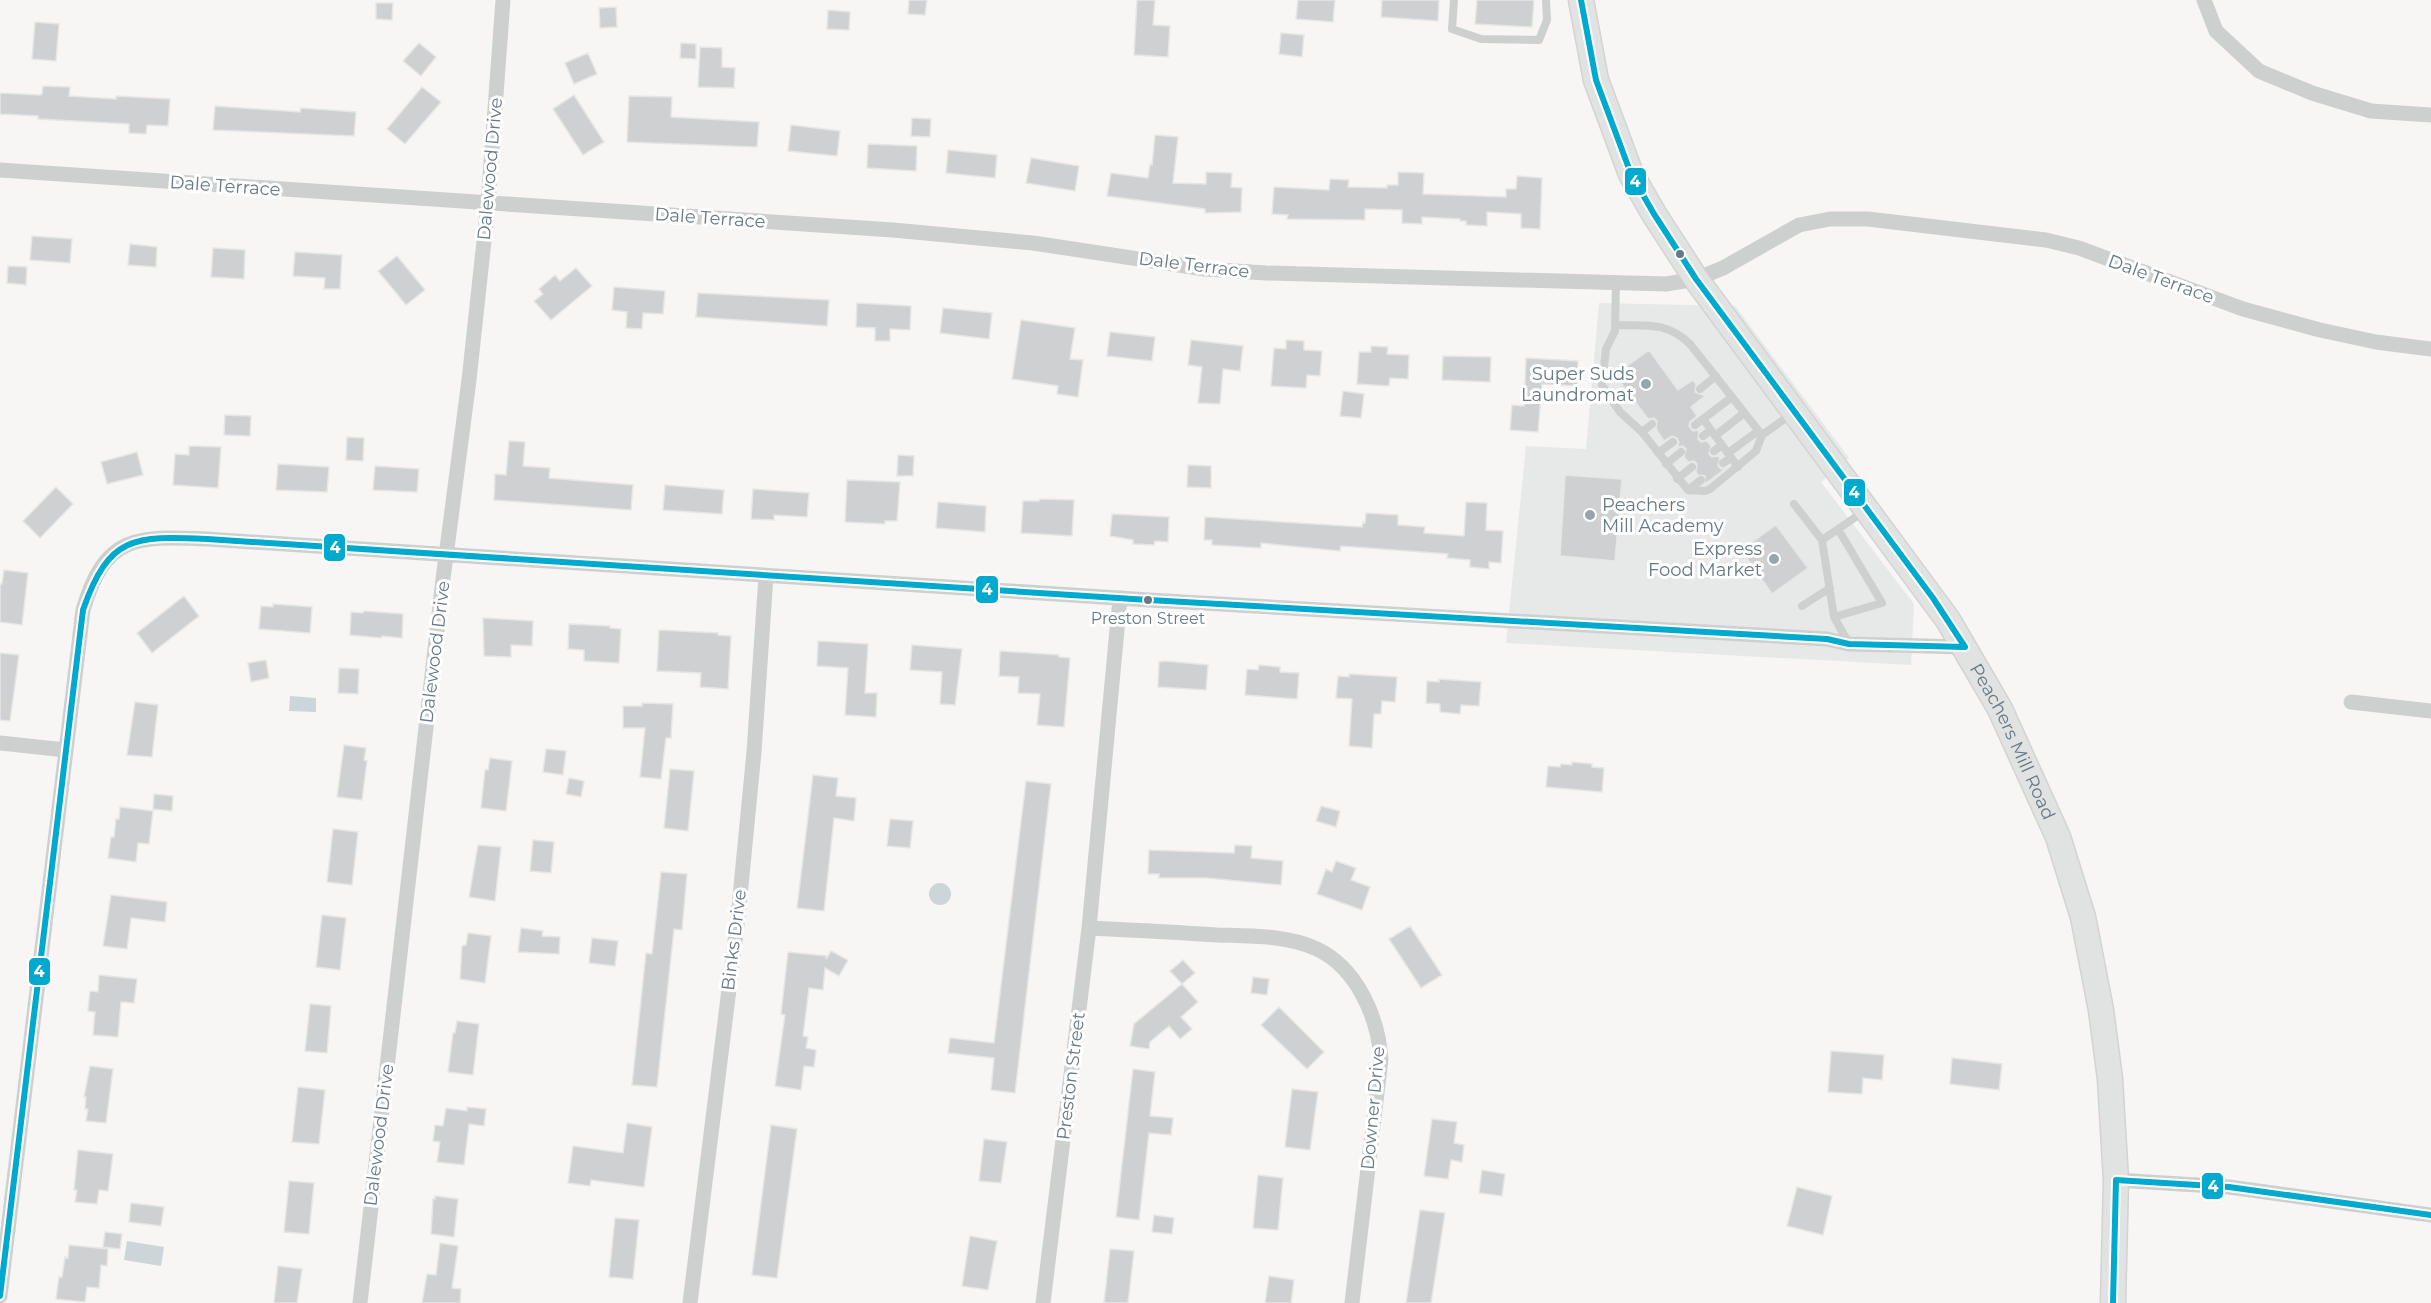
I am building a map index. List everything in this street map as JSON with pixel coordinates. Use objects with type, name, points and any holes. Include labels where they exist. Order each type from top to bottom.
[{"type":"main road","name":"Peachers Mill Road","points":[[1581,0],[1596,80],[1631,174],[1653,214],[1696,279],[1933,598],[1965,647],[2000,709],[2058,837],[2083,917],[2101,1010],[2110,1079],[2116,1180],[2113,1303]]},
{"type":"street","name":"Dalewood Drive","points":[[360,1303],[447,554],[470,380],[488,204],[503,0]]},
{"type":"street","points":[[2204,0],[2216,31],[2259,71],[2312,93],[2370,111],[2431,115]]},
{"type":"street","name":"Dale Terrace","points":[[0,170],[956,235],[1033,243],[1205,268],[1266,273],[1666,284],[1696,279],[1723,268],[1798,225],[1830,219],[1868,219],[2046,240],[2079,248],[2243,309],[2320,330],[2376,342],[2431,349]]},
{"type":"street","points":[[0,1296],[83,610],[96,574],[104,560],[117,549],[131,542],[175,538],[1120,598],[1827,639],[1849,644],[1965,647]]},
{"type":"street","name":"Binks Drive","points":[[690,1303],[738,917],[754,752],[766,576]]},
{"type":"street","name":"Preston Street","points":[[1043,1303],[1089,928],[1120,598]]},
{"type":"street","points":[[2351,702],[2431,711]]},
{"type":"street","points":[[0,743],[66,750]]},
{"type":"street","name":"Downer Drive","points":[[1089,928],[1264,937],[1296,943],[1317,949],[1351,978],[1375,1018],[1380,1037],[1381,1059],[1352,1303]]},
{"type":"street","points":[[2116,1180],[2229,1187],[2431,1215]]},
{"type":"lane","points":[[1454,0],[1452,28],[1481,39],[1528,40],[1539,40],[1547,20],[1546,0]]},
{"type":"lane","points":[[1616,282],[1614,331],[1606,349],[1602,385],[1620,412],[1642,432],[1677,479],[1688,490],[1705,491],[1756,451],[1760,433]]},
{"type":"lane","points":[[1614,325],[1671,329],[1690,344],[1760,433]]},
{"type":"lane","points":[[1700,389],[1716,376]]},
{"type":"lane","points":[[1695,425],[1732,397]]},
{"type":"lane","points":[[1723,463],[1760,433],[1794,412]]},
{"type":"lane","points":[[1703,436],[1713,433],[1744,413]]},
{"type":"lane","points":[[1703,419],[1738,467]]},
{"type":"lane","points":[[1642,432],[1652,424]]},
{"type":"lane","points":[[1658,453],[1673,442]]},
{"type":"lane","points":[[1714,451],[1722,445]]},
{"type":"lane","points":[[1666,464],[1681,453]]},
{"type":"lane","points":[[1677,479],[1692,467]]},
{"type":"lane","points":[[1688,490],[1701,480]]},
{"type":"lane","points":[[1794,504],[1822,540],[1834,617],[1849,644]]},
{"type":"lane","points":[[1822,540],[1867,509]]},
{"type":"lane","points":[[1834,617],[1882,603],[1838,530]]},
{"type":"lane","points":[[1802,606],[1830,588]]},
{"type":"shaded area","points":[[1599,303],[1735,306],[1849,458],[1821,482],[1914,604],[1911,665],[1506,643],[1526,446],[1586,449]]},
{"type":"shaded area","points":[[290,696],[316,698],[316,712],[289,711]]},
{"type":"shaded area","points":[[940,883],[948,886],[951,894],[948,902],[940,905],[932,902],[929,894],[932,886]]},
{"type":"shaded area","points":[[127,1241],[164,1247],[161,1266],[124,1260]]},
{"type":"building","points":[[909,0],[927,0],[925,15],[908,14]]},
{"type":"building","points":[[1137,0],[1155,0],[1153,25],[1170,26],[1168,57],[1134,55]]},
{"type":"building","points":[[1298,0],[1335,0],[1333,22],[1296,19]]},
{"type":"building","points":[[1382,0],[1439,0],[1438,21],[1381,17]]},
{"type":"building","points":[[1477,0],[1534,0],[1532,27],[1475,24]]},
{"type":"building","points":[[376,3],[393,3],[392,20],[376,19]]},
{"type":"building","points":[[616,7],[617,27],[600,28],[599,8]]},
{"type":"building","points":[[828,10],[850,12],[849,30],[827,29]]},
{"type":"building","points":[[35,22],[59,24],[56,61],[32,59]]},
{"type":"building","points":[[1281,33],[1304,35],[1302,57],[1279,54]]},
{"type":"building","points":[[419,43],[436,57],[421,76],[403,61]]},
{"type":"building","points":[[681,43],[696,44],[696,59],[680,58]]},
{"type":"building","points":[[700,47],[722,48],[722,67],[735,68],[734,88],[698,87]]},
{"type":"building","points":[[588,53],[597,74],[574,84],[565,63]]},
{"type":"building","points":[[43,86],[70,87],[69,96],[170,99],[168,126],[147,125],[146,134],[129,133],[129,124],[38,119],[38,116],[0,114],[0,93],[40,95]]},
{"type":"building","points":[[422,87],[441,102],[405,144],[387,129]]},
{"type":"building","points":[[574,95],[604,142],[583,155],[553,109]]},
{"type":"building","points":[[629,96],[672,97],[671,117],[759,122],[757,147],[627,142]]},
{"type":"building","points":[[215,106],[300,112],[301,108],[356,112],[354,136],[213,130]]},
{"type":"building","points":[[912,118],[931,119],[930,137],[911,136]]},
{"type":"building","points":[[791,125],[840,131],[837,156],[788,151]]},
{"type":"building","points":[[1155,135],[1178,137],[1173,183],[1206,184],[1206,172],[1232,173],[1231,187],[1242,188],[1241,212],[1205,213],[1205,209],[1107,196],[1111,173],[1148,178],[1150,164],[1152,165]]},
{"type":"building","points":[[868,144],[917,146],[916,171],[867,168]]},
{"type":"building","points":[[948,150],[997,155],[995,178],[946,173]]},
{"type":"building","points":[[1031,158],[1079,166],[1075,191],[1026,183]]},
{"type":"building","points":[[1398,172],[1424,173],[1423,194],[1506,197],[1506,189],[1516,189],[1517,176],[1542,178],[1540,229],[1521,228],[1521,214],[1487,212],[1487,226],[1466,225],[1466,221],[1460,221],[1460,219],[1422,217],[1422,224],[1402,223],[1402,210],[1365,209],[1365,220],[1287,219],[1288,215],[1272,214],[1274,187],[1329,190],[1330,179],[1349,180],[1348,187],[1387,188],[1387,185],[1398,185]]},
{"type":"building","points":[[32,236],[72,239],[70,263],[30,260]]},
{"type":"building","points":[[130,244],[157,247],[156,267],[128,265]]},
{"type":"building","points":[[213,248],[245,250],[244,279],[211,277]]},
{"type":"building","points":[[295,252],[342,255],[340,289],[324,289],[325,278],[293,276]]},
{"type":"building","points":[[397,256],[425,290],[406,305],[378,271]]},
{"type":"building","points":[[8,266],[27,267],[26,285],[7,283]]},
{"type":"building","points":[[576,268],[592,286],[551,320],[534,301],[543,294],[539,289],[555,275],[560,281]]},
{"type":"building","points":[[614,287],[665,291],[663,314],[643,313],[642,329],[626,328],[627,312],[612,310]]},
{"type":"building","points":[[698,293],[829,300],[827,326],[696,317]]},
{"type":"building","points":[[857,303],[911,306],[910,330],[890,329],[890,341],[875,341],[875,328],[856,327]]},
{"type":"building","points":[[943,308],[992,313],[989,339],[940,333]]},
{"type":"building","points":[[1021,320],[1075,328],[1070,359],[1083,360],[1078,397],[1057,394],[1058,386],[1012,379]]},
{"type":"building","points":[[1110,332],[1155,337],[1152,361],[1107,356]]},
{"type":"building","points":[[1191,340],[1243,346],[1240,371],[1223,369],[1220,404],[1198,403],[1202,367],[1188,365]]},
{"type":"building","points":[[1286,340],[1304,341],[1304,350],[1322,351],[1320,376],[1307,375],[1306,388],[1271,386],[1274,348],[1286,349]]},
{"type":"building","points":[[1371,346],[1388,347],[1387,354],[1409,355],[1408,379],[1390,378],[1389,386],[1357,384],[1359,352],[1371,352]]},
{"type":"building","points":[[1649,350],[1678,390],[1693,380],[1696,384],[1695,392],[1705,396],[1691,407],[1697,416],[1689,426],[1693,431],[1699,430],[1698,439],[1701,442],[1707,441],[1711,446],[1709,454],[1712,457],[1718,456],[1720,458],[1718,466],[1721,469],[1726,468],[1705,484],[1705,476],[1698,475],[1696,472],[1697,464],[1694,461],[1688,462],[1684,457],[1686,449],[1683,446],[1677,447],[1679,442],[1677,438],[1672,436],[1664,441],[1656,429],[1657,421],[1654,418],[1648,419],[1615,375]]},
{"type":"building","points":[[1443,356],[1491,357],[1490,382],[1442,380]]},
{"type":"building","points":[[1526,358],[1578,361],[1577,386],[1542,384],[1538,432],[1510,430],[1512,405],[1524,406]]},
{"type":"building","points":[[1343,391],[1364,394],[1361,418],[1340,416]]},
{"type":"building","points":[[225,415],[251,416],[250,436],[224,435]]},
{"type":"building","points":[[347,437],[364,438],[363,461],[346,460]]},
{"type":"building","points":[[509,441],[525,442],[523,466],[550,468],[549,478],[633,485],[631,510],[494,500],[495,474],[506,475]]},
{"type":"building","points":[[189,446],[221,447],[218,488],[173,485],[175,454],[189,455]]},
{"type":"building","points":[[137,452],[143,475],[107,484],[101,462]]},
{"type":"building","points":[[898,455],[914,456],[913,476],[897,476]]},
{"type":"building","points":[[278,464],[329,467],[327,492],[276,490]]},
{"type":"building","points":[[1188,465],[1211,466],[1211,488],[1187,487]]},
{"type":"building","points":[[375,466],[419,469],[417,492],[373,490]]},
{"type":"building","name":"Peachers Mill Academy","points":[[1565,475],[1622,479],[1615,561],[1560,556]]},
{"type":"building","points":[[847,480],[900,482],[897,521],[885,521],[885,524],[845,522]]},
{"type":"building","points":[[665,485],[724,490],[722,514],[663,510]]},
{"type":"building","points":[[56,487],[73,504],[40,538],[23,521]]},
{"type":"building","points":[[753,489],[809,493],[807,517],[774,515],[774,520],[751,519]]},
{"type":"building","points":[[1040,499],[1074,500],[1072,536],[1021,533],[1023,501],[1039,501]]},
{"type":"building","points":[[938,502],[986,506],[985,532],[936,528]]},
{"type":"building","points":[[1466,502],[1487,503],[1486,530],[1503,531],[1501,563],[1489,562],[1489,569],[1470,567],[1470,560],[1447,558],[1448,554],[1341,546],[1340,551],[1261,543],[1261,548],[1212,545],[1212,540],[1204,540],[1205,517],[1362,527],[1366,513],[1398,515],[1398,525],[1425,527],[1424,533],[1464,536]]},
{"type":"building","points":[[1112,514],[1169,517],[1168,542],[1155,541],[1154,545],[1133,544],[1133,540],[1110,536]]},
{"type":"building","name":"Express Food Market","points":[[1776,525],[1808,568],[1772,594],[1741,550]]},
{"type":"building","points":[[4,570],[28,573],[22,625],[0,622],[0,584],[2,584]]},
{"type":"building","points":[[184,596],[199,616],[152,653],[137,633]]},
{"type":"building","points":[[273,604],[312,607],[310,633],[259,629],[261,606],[273,607]]},
{"type":"building","points":[[364,611],[403,614],[402,638],[350,635],[351,612],[363,613]]},
{"type":"building","points":[[483,618],[533,621],[532,646],[511,645],[511,657],[484,656]]},
{"type":"building","points":[[569,624],[610,626],[610,628],[621,629],[619,663],[584,661],[584,650],[568,649]]},
{"type":"building","points":[[659,630],[718,633],[718,635],[731,636],[728,689],[700,687],[701,673],[657,671]]},
{"type":"building","points":[[818,641],[868,644],[865,693],[877,693],[876,717],[845,715],[848,668],[817,666]]},
{"type":"building","points":[[912,645],[962,649],[955,705],[940,704],[942,672],[910,670]]},
{"type":"building","points":[[1000,651],[1059,655],[1059,657],[1070,658],[1064,727],[1037,725],[1040,694],[1018,693],[1019,677],[999,676]]},
{"type":"building","points":[[0,653],[19,655],[10,721],[0,720]]},
{"type":"building","points":[[266,660],[269,678],[251,682],[248,663]]},
{"type":"building","points":[[1159,662],[1208,665],[1206,690],[1158,687]]},
{"type":"building","points":[[1259,665],[1280,667],[1280,672],[1299,673],[1297,699],[1245,695],[1247,669],[1258,670]]},
{"type":"building","points":[[339,668],[359,669],[358,694],[338,693]]},
{"type":"building","points":[[1349,674],[1397,677],[1395,702],[1382,701],[1381,714],[1374,714],[1372,748],[1349,746],[1352,699],[1336,698],[1338,676],[1349,677]]},
{"type":"building","points":[[1439,679],[1481,682],[1479,706],[1461,705],[1460,714],[1440,712],[1440,704],[1426,703],[1427,681],[1439,682]]},
{"type":"building","points":[[135,702],[158,705],[152,757],[127,755]]},
{"type":"building","points":[[642,703],[673,704],[671,738],[666,738],[661,779],[640,777],[645,728],[623,728],[623,706],[642,706]]},
{"type":"building","points":[[344,745],[366,748],[364,760],[367,761],[362,800],[337,797]]},
{"type":"building","points":[[546,749],[566,751],[563,775],[543,772]]},
{"type":"building","points":[[490,758],[512,761],[506,811],[481,808],[485,770],[488,770]]},
{"type":"building","points":[[1572,762],[1604,768],[1602,792],[1546,787],[1548,766],[1572,765]]},
{"type":"building","points":[[670,769],[694,771],[688,831],[664,828]]},
{"type":"building","points":[[813,775],[838,778],[836,796],[856,798],[854,821],[834,818],[824,911],[797,908]]},
{"type":"building","points":[[569,778],[584,781],[581,797],[566,794]]},
{"type":"building","points":[[1026,781],[1051,784],[1015,1093],[991,1090],[994,1058],[948,1053],[950,1038],[994,1043]]},
{"type":"building","points":[[154,794],[173,796],[172,811],[153,809]]},
{"type":"building","points":[[1321,806],[1340,811],[1336,827],[1316,821]]},
{"type":"building","points":[[120,807],[153,811],[149,844],[138,843],[136,862],[108,858],[111,837],[114,837]]},
{"type":"building","points":[[890,819],[913,821],[910,848],[887,846]]},
{"type":"building","points":[[333,829],[358,832],[352,885],[327,882]]},
{"type":"building","points":[[533,840],[554,842],[551,873],[530,871]]},
{"type":"building","points":[[478,845],[501,847],[495,901],[469,897]]},
{"type":"building","points":[[1235,845],[1252,846],[1251,858],[1283,861],[1281,885],[1207,878],[1159,878],[1159,874],[1148,874],[1149,850],[1234,853]]},
{"type":"building","points":[[1336,861],[1356,868],[1351,880],[1370,887],[1362,910],[1317,894],[1326,869],[1332,872]]},
{"type":"building","points":[[661,872],[687,874],[682,930],[674,929],[657,1087],[632,1085],[646,953],[652,954]]},
{"type":"building","points":[[111,895],[167,902],[165,922],[131,918],[127,949],[103,946]]},
{"type":"building","points":[[322,915],[346,918],[340,970],[316,967]]},
{"type":"building","points":[[1410,926],[1442,975],[1421,988],[1389,939]]},
{"type":"building","points":[[521,928],[543,931],[542,936],[560,937],[559,954],[518,952]]},
{"type":"building","points":[[468,933],[491,936],[485,983],[460,979],[462,946],[466,945]]},
{"type":"building","points":[[592,938],[618,941],[615,966],[589,963]]},
{"type":"building","points":[[831,951],[848,960],[839,976],[825,968],[823,990],[809,988],[803,1036],[808,1037],[806,1048],[816,1050],[814,1067],[804,1066],[801,1090],[775,1086],[785,1015],[781,1014],[788,952],[827,956],[826,959]]},
{"type":"building","points":[[1183,960],[1195,973],[1182,984],[1170,971]]},
{"type":"building","points":[[99,975],[137,979],[134,1003],[121,1002],[118,1037],[93,1035],[95,1012],[88,1011],[90,991],[98,992]]},
{"type":"building","points":[[1253,977],[1269,979],[1267,995],[1251,993]]},
{"type":"building","points":[[1182,984],[1198,1002],[1181,1017],[1192,1029],[1180,1039],[1169,1026],[1150,1042],[1149,1049],[1130,1046],[1134,1024]]},
{"type":"building","points":[[310,1004],[331,1006],[327,1053],[305,1051]]},
{"type":"building","points":[[1279,1007],[1324,1052],[1307,1069],[1261,1025]]},
{"type":"building","points":[[457,1021],[479,1024],[473,1075],[448,1072],[453,1033],[455,1033]]},
{"type":"building","points":[[1831,1051],[1884,1055],[1882,1080],[1863,1078],[1862,1094],[1828,1092]]},
{"type":"building","points":[[1952,1058],[2002,1064],[1999,1090],[1950,1084]]},
{"type":"building","points":[[90,1066],[113,1069],[106,1123],[86,1121],[88,1109],[85,1109],[86,1097],[84,1097]]},
{"type":"building","points":[[1133,1069],[1155,1072],[1150,1116],[1173,1118],[1171,1135],[1149,1133],[1139,1220],[1116,1217]]},
{"type":"building","points":[[298,1087],[325,1090],[319,1144],[292,1142]]},
{"type":"building","points":[[1292,1089],[1318,1092],[1310,1150],[1285,1147]]},
{"type":"building","points":[[467,1107],[486,1109],[484,1126],[469,1124],[464,1165],[437,1162],[440,1142],[433,1141],[435,1125],[443,1126],[446,1108],[467,1111]]},
{"type":"building","points":[[1432,1119],[1457,1122],[1454,1143],[1464,1145],[1462,1162],[1451,1160],[1448,1179],[1424,1176]]},
{"type":"building","points":[[627,1123],[652,1127],[644,1187],[591,1180],[590,1186],[568,1183],[573,1146],[623,1153]]},
{"type":"building","points":[[771,1125],[797,1129],[777,1278],[752,1275]]},
{"type":"building","points":[[984,1139],[1007,1142],[1001,1183],[979,1181]]},
{"type":"building","points":[[78,1150],[113,1154],[108,1191],[99,1190],[97,1204],[75,1202]]},
{"type":"building","points":[[1482,1170],[1505,1174],[1502,1196],[1479,1193]]},
{"type":"building","points":[[1258,1175],[1283,1178],[1278,1230],[1253,1228]]},
{"type":"building","points":[[289,1181],[314,1183],[309,1234],[284,1232]]},
{"type":"building","points":[[1797,1187],[1832,1196],[1823,1235],[1787,1226]]},
{"type":"building","points":[[435,1196],[458,1199],[454,1237],[431,1234]]},
{"type":"building","points":[[131,1203],[164,1207],[161,1226],[129,1222]]},
{"type":"building","points":[[1420,1210],[1445,1213],[1431,1303],[1406,1303]]},
{"type":"building","points":[[1154,1215],[1174,1218],[1172,1234],[1152,1232]]},
{"type":"building","points":[[615,1218],[639,1220],[633,1279],[609,1277]]},
{"type":"building","points":[[105,1232],[122,1234],[120,1249],[103,1247]]},
{"type":"building","points":[[970,1236],[997,1241],[988,1290],[962,1286]]},
{"type":"building","points":[[440,1243],[458,1246],[452,1288],[461,1289],[460,1303],[422,1303],[427,1274],[436,1275]]},
{"type":"building","points":[[69,1245],[108,1249],[107,1266],[101,1265],[99,1288],[87,1287],[85,1302],[56,1299],[59,1277],[62,1277],[65,1257],[68,1258]]},
{"type":"building","points":[[1110,1249],[1134,1251],[1128,1303],[1104,1303]]},
{"type":"building","points":[[278,1266],[302,1269],[297,1303],[274,1303]]},
{"type":"building","points":[[1269,1276],[1294,1280],[1291,1303],[1265,1303]]},
{"type":"transit line","name":"4","points":[[1581,0],[1596,80],[1631,174],[1654,214],[1696,279],[1933,598],[1965,647]]},
{"type":"transit line","name":"4","points":[[0,1296],[83,610],[103,567],[114,554],[127,545],[160,538],[207,539],[1149,600],[1827,639],[1849,644],[1965,647]]},
{"type":"transit line","name":"4","points":[[2113,1303],[2116,1180],[2229,1187],[2431,1215]]},
{"type":"place","name":"Super Suds Laundromat","points":[[1646,384]]},
{"type":"place","name":"Peachers Mill Academy","points":[[1590,515]]},
{"type":"place","name":"Express Food Market","points":[[1774,559]]},
{"type":"place","name":"Preston Street","points":[[1148,600]]}]
